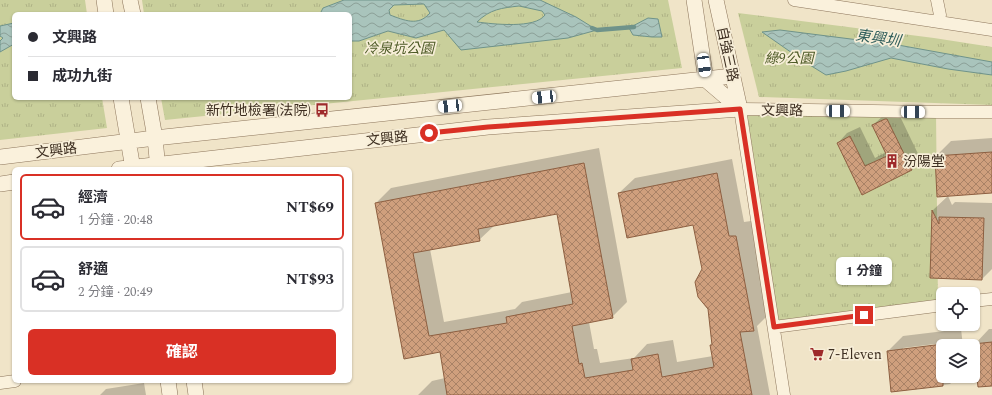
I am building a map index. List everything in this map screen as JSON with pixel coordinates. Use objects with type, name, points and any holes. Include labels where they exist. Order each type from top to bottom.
[{"type":"street","points":[[104,0],[106,12]]},
{"type":"street","points":[[130,0],[133,12]]},
{"type":"street","name":"自強三路","points":[[694,0],[706,80],[740,109]]},
{"type":"street","name":"自強三路","points":[[716,0],[740,109],[784,395]]},
{"type":"street","points":[[794,0],[992,30]]},
{"type":"street","points":[[937,21],[940,15],[938,0]]},
{"type":"street","name":"文興路","points":[[0,158],[155,138],[732,76]]},
{"type":"street","points":[[121,100],[129,141],[128,167]]},
{"type":"street","points":[[148,100],[158,166]]},
{"type":"street","name":"文興路","points":[[143,167],[488,127],[740,109],[992,112]]},
{"type":"street","points":[[0,184],[12,182]]},
{"type":"street","points":[[980,301],[992,299]]},
{"type":"street","points":[[774,327],[936,306]]},
{"type":"street","points":[[0,383],[12,381]]},
{"type":"street","points":[[168,383],[170,395]]},
{"type":"street","points":[[194,383],[196,395]]},
{"type":"green space","points":[[0,0],[85,0],[87,12],[12,12],[12,100],[102,100],[107,128],[0,140]]},
{"type":"green space","name":"冷泉坑公園","points":[[142,0],[668,0],[682,68],[165,120],[161,100],[352,100],[352,12],[144,12]]},
{"type":"green space","name":"綠9公園","points":[[738,13],[934,38],[992,47],[992,105],[759,97]]},
{"type":"green space","points":[[740,109],[936,112],[938,287],[936,287],[936,305],[774,327]]},
{"type":"water","points":[[344,0],[540,0],[576,17],[597,30],[568,38],[461,50],[444,30],[416,38],[388,31],[359,41],[352,41],[352,12],[321,12],[323,8]],"holes":[[[424,4],[430,13],[421,20],[411,21],[390,15],[389,10],[394,5]],[[519,6],[542,11],[545,15],[540,19],[523,24],[477,22],[492,12]]]},
{"type":"water","points":[[648,18],[658,19],[662,37],[633,35],[629,28]]},
{"type":"water","points":[[12,23],[12,45],[0,52],[0,41],[3,38],[0,36],[0,26]]},
{"type":"water","points":[[780,30],[898,45],[992,62],[992,75],[948,69],[891,58],[826,75],[762,32]]},
{"type":"building","name":"汾陽堂","points":[[887,119],[912,170],[862,195],[837,143],[850,136],[865,166],[887,156],[872,125]]},
{"type":"building","points":[[992,152],[992,193],[937,197],[935,156]]},
{"type":"building","points":[[584,163],[613,318],[572,326],[579,364],[582,363],[585,378],[633,370],[631,359],[658,354],[662,377],[714,367],[710,345],[712,345],[708,309],[698,297],[695,282],[702,269],[693,225],[627,238],[618,193],[717,173],[729,236],[736,236],[754,331],[740,332],[752,395],[447,395],[440,352],[404,359],[375,203]],"holes":[[[557,214],[573,304],[506,317],[507,323],[429,336],[413,253],[480,241],[478,229]]]},
{"type":"building","points":[[932,210],[939,224],[939,217],[984,218],[982,280],[930,278]]},
{"type":"building","points":[[992,342],[992,386],[978,387],[978,383],[980,383],[980,343]]},
{"type":"building","points":[[936,345],[936,383],[943,383],[943,386],[891,392],[887,351]]},
{"type":"waterway","name":"東興圳","points":[[592,28],[597,30],[634,27]]},
{"type":"place","name":"新竹地檢署(法院)","points":[[322,110]]},
{"type":"place","name":"汾陽堂","points":[[892,161]]},
{"type":"place","name":"7-Eleven","points":[[817,354]]},
{"type":"route","points":[[429,133],[488,127],[740,109],[774,327],[864,315]]}]
